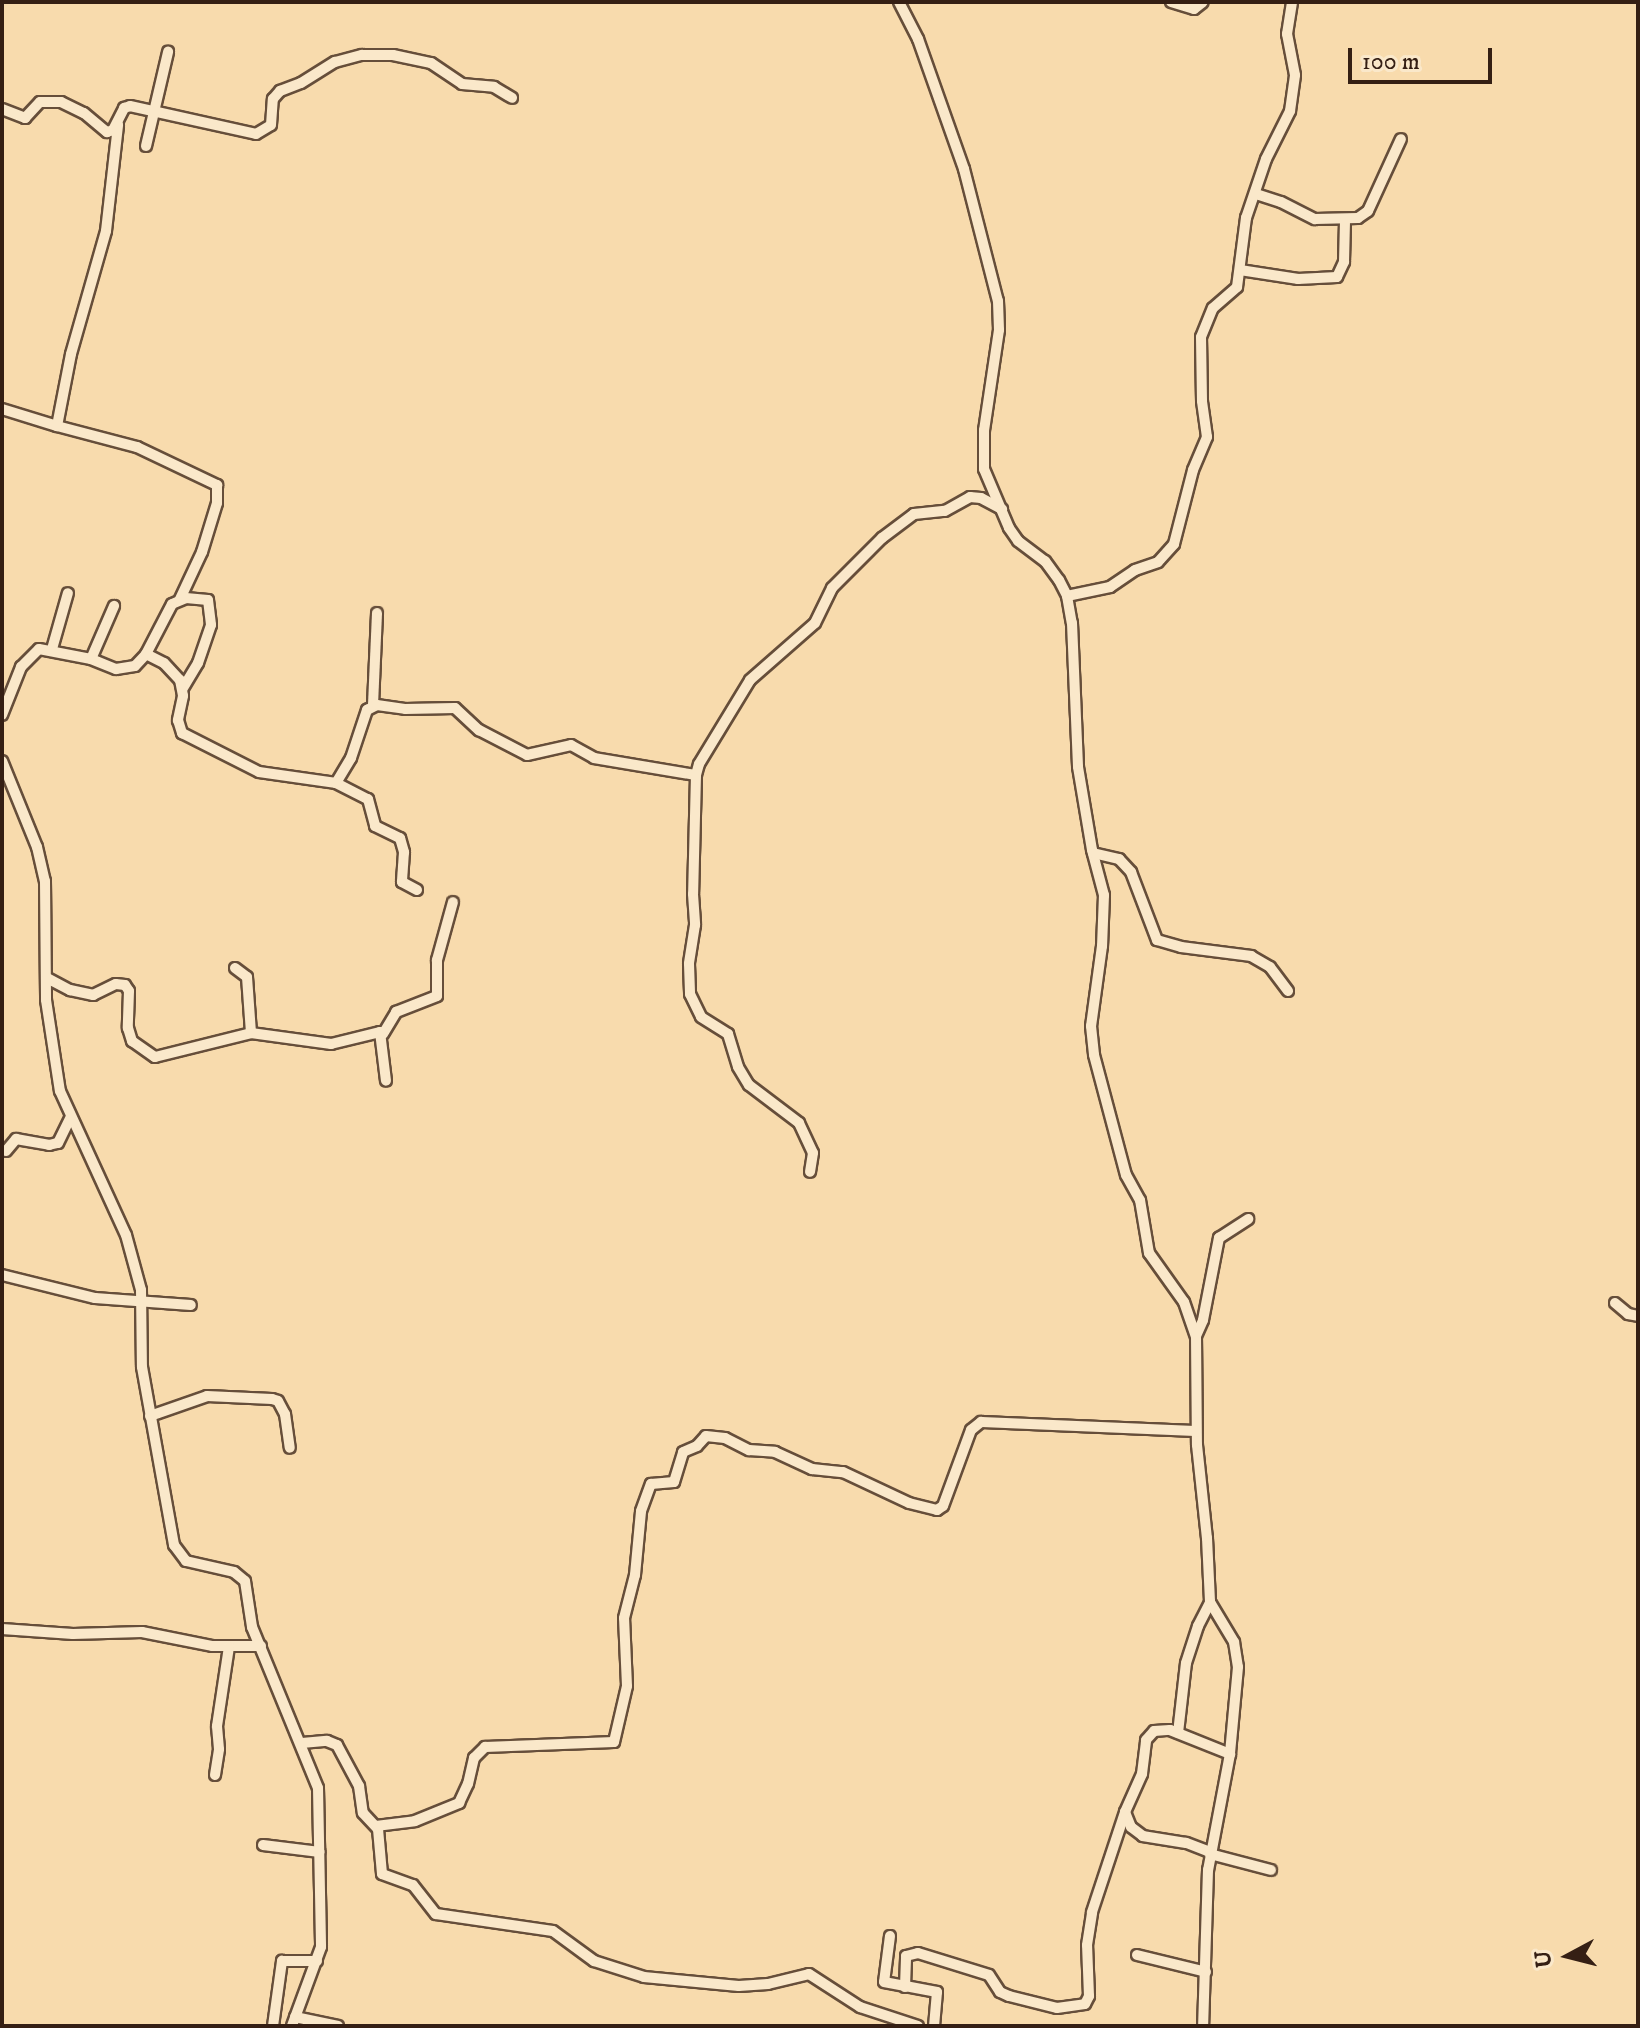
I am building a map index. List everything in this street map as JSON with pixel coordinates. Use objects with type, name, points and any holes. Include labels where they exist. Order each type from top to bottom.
[{"type":"street","points":[[899,2],[918,39],[956,143],[998,301],[999,330],[982,456],[987,477],[1014,535],[1045,561],[1067,596],[1074,649],[1078,767],[1093,853],[1103,884],[1104,908],[1091,1026],[1094,1055],[1126,1175],[1140,1200],[1149,1253],[1184,1302],[1196,1336],[1196,1431],[1210,1602],[1237,1653],[1236,1709],[1230,1754],[1210,1853],[1203,2026]]},
{"type":"street","points":[[1171,2],[1194,9],[1203,2]]},
{"type":"street","points":[[1067,596],[1110,587],[1135,570],[1158,562],[1172,548],[1193,470],[1206,444],[1201,337],[1213,308],[1233,293],[1240,270],[1242,235],[1266,159],[1290,111],[1295,75],[1287,34],[1292,2]]},
{"type":"street","points":[[146,146],[168,52]]},
{"type":"street","points":[[2,109],[29,117],[38,104],[47,100],[79,109],[103,132],[113,130],[125,106],[210,121],[246,133],[261,133],[271,125],[273,99],[280,91],[301,83],[327,65],[356,55],[393,55],[431,63],[462,84],[494,87],[512,98]]},
{"type":"street","points":[[57,426],[71,354],[106,231],[119,121]]},
{"type":"street","points":[[1256,194],[1315,219],[1345,220],[1368,211],[1401,139]]},
{"type":"street","points":[[1240,270],[1298,279],[1337,277],[1344,262],[1345,220]]},
{"type":"street","points":[[2,409],[137,447],[163,463],[217,485],[217,503],[202,552],[180,599],[168,610],[146,654],[135,666],[122,669],[52,649],[39,649],[21,667],[2,715]]},
{"type":"street","points":[[810,1172],[813,1153],[799,1123],[749,1085],[738,1067],[728,1034],[701,1017],[690,994],[689,964],[695,925],[696,775],[699,764],[750,680],[815,623],[832,588],[882,538],[914,514],[945,511],[970,497],[981,498],[1002,509]]},
{"type":"street","points":[[52,649],[68,593]]},
{"type":"street","points":[[180,599],[202,598],[211,608],[211,625],[198,663],[183,688],[178,720],[185,736],[259,772],[336,783],[368,799],[375,826],[400,838],[404,852],[402,882],[417,890]]},
{"type":"street","points":[[91,659],[114,606]]},
{"type":"street","points":[[336,783],[351,758],[362,720],[373,705],[377,613]]},
{"type":"street","points":[[146,654],[164,663],[183,688]]},
{"type":"street","points":[[373,705],[455,708],[479,730],[496,735],[527,755],[571,745],[594,758],[696,775]]},
{"type":"street","points":[[2,761],[42,865],[47,897],[49,1035],[60,1091],[126,1235],[143,1304],[141,1352],[150,1416],[177,1552],[186,1561],[242,1576],[248,1586],[251,1622],[318,1788],[322,1935],[317,1961],[294,2021],[338,2026]]},
{"type":"street","points":[[1093,853],[1119,859],[1131,872],[1157,940],[1181,947],[1251,956],[1270,967],[1288,991]]},
{"type":"street","points":[[386,1081],[383,1034],[396,1012],[437,996],[437,960],[453,902]]},
{"type":"street","points":[[235,968],[247,977],[251,1033]]},
{"type":"street","points":[[47,978],[70,990],[93,995],[116,984],[125,985],[129,991],[128,1028],[132,1041],[155,1057],[251,1033],[331,1044],[372,1032],[383,1034]]},
{"type":"street","points":[[6,1151],[16,1139],[52,1146],[58,1143],[70,1118]]},
{"type":"street","points":[[1196,1336],[1203,1320],[1219,1238],[1248,1219]]},
{"type":"street","points":[[2,1275],[95,1298],[143,1304],[191,1305]]},
{"type":"street","points":[[1615,1303],[1628,1314],[1638,1316]]},
{"type":"street","points":[[150,1416],[207,1396],[272,1399],[278,1401],[285,1414],[290,1448]]},
{"type":"street","points":[[376,1826],[415,1821],[459,1803],[468,1784],[474,1758],[485,1747],[614,1742],[627,1686],[625,1612],[634,1584],[641,1511],[648,1489],[655,1483],[674,1482],[683,1452],[697,1446],[706,1436],[720,1436],[757,1450],[770,1451],[812,1469],[849,1474],[909,1503],[937,1510],[943,1506],[971,1430],[981,1422],[1196,1431]]},
{"type":"street","points":[[1178,1733],[1186,1663],[1210,1602]]},
{"type":"street","points":[[2,1629],[91,1634],[142,1632],[229,1647],[261,1646]]},
{"type":"street","points":[[215,1775],[219,1749],[217,1726],[229,1647]]},
{"type":"street","points":[[905,1987],[906,1956],[918,1953],[989,1975],[1000,1992],[1009,1996],[1057,2008],[1085,2004],[1089,1996],[1087,1945],[1092,1912],[1125,1812],[1142,1774],[1148,1736],[1160,1729],[1230,1754]]},
{"type":"street","points":[[302,1743],[327,1741],[337,1745],[359,1786],[363,1813],[376,1826],[382,1874],[413,1885],[431,1910],[439,1915],[553,1931],[594,1961],[644,1977],[739,1986],[812,1974],[860,2007],[918,2026]]},
{"type":"street","points":[[1125,1812],[1131,1827],[1143,1836],[1186,1843],[1271,1870]]},
{"type":"street","points":[[263,1845],[320,1852]]},
{"type":"street","points":[[890,1936],[884,1982],[938,1994],[934,2026]]},
{"type":"street","points":[[1137,1955],[1206,1972]]},
{"type":"street","points":[[273,2026],[282,1961],[317,1961]]}]
